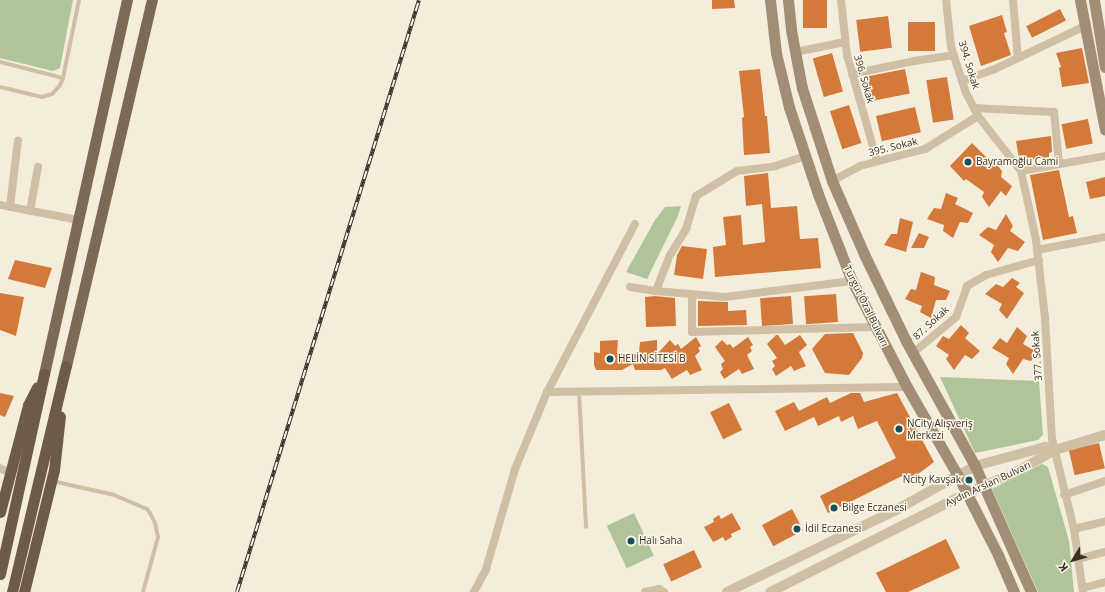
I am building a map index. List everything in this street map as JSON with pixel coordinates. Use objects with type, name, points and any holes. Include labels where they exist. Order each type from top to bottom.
[{"type":"highway","points":[[24,592],[51,481],[66,366]]},
{"type":"highway","points":[[12,592],[66,366]]},
{"type":"highway","points":[[0,512],[5,470],[28,405],[44,374]]},
{"type":"highway","points":[[0,574],[44,374]]},
{"type":"main road","points":[[44,374],[127,0]]},
{"type":"main road","points":[[66,366],[152,0]]},
{"type":"main road","name":"Turgut Özal Bulvarı","points":[[770,0],[776,53],[789,107],[818,194],[852,281],[874,327],[967,493],[998,555],[1014,592]]},
{"type":"main road","name":"Turgut Özal Bulvarı","points":[[788,0],[791,30],[802,88],[832,181],[864,254],[913,353],[975,466],[983,485]]},
{"type":"main road","points":[[1080,0],[1105,130]]},
{"type":"main road","points":[[1094,0],[1105,67]]},
{"type":"main road","points":[[983,485],[1005,531],[1031,592]]},
{"type":"street","name":"396. Sokak","points":[[841,0],[847,55],[877,161]]},
{"type":"street","name":"394. Sokak","points":[[946,0],[952,47],[962,81],[978,116],[988,130]]},
{"type":"street","points":[[1013,0],[1018,58]]},
{"type":"street","points":[[962,81],[1018,58],[1085,26]]},
{"type":"street","points":[[795,52],[845,42]]},
{"type":"street","points":[[852,74],[914,61],[954,56]]},
{"type":"street","points":[[974,108],[1054,112],[1059,163]]},
{"type":"street","name":"395. Sokak","points":[[832,181],[860,166],[925,149],[978,116]]},
{"type":"street","name":"377. Sokak","points":[[988,130],[1021,171],[1037,250],[1045,318],[1052,439],[1064,495],[1074,529],[1083,590]]},
{"type":"street","points":[[10,207],[18,140]]},
{"type":"street","points":[[656,291],[670,255],[686,229],[696,196],[737,171],[775,166],[805,156]]},
{"type":"street","points":[[1021,171],[1105,156]]},
{"type":"street","points":[[30,211],[38,167]]},
{"type":"street","points":[[0,205],[78,220]]},
{"type":"street","points":[[474,592],[486,569],[515,469],[547,392],[634,224]]},
{"type":"street","points":[[1037,250],[1105,237]]},
{"type":"street","name":"87. Sokak","points":[[913,353],[956,317],[968,286],[986,275],[1038,260]]},
{"type":"street","points":[[630,287],[656,291],[725,297],[852,281]]},
{"type":"street","points":[[692,294],[692,332],[874,327]]},
{"type":"street","points":[[547,392],[907,387]]},
{"type":"street","points":[[1054,450],[1105,435]]},
{"type":"street","name":"Aydın Arslan Bulvarı","points":[[727,592],[894,511],[975,466],[1044,447],[1054,450]]},
{"type":"street","name":"Aydın Arslan Bulvarı","points":[[770,592],[983,485],[1016,472],[1054,450]]},
{"type":"street","points":[[1064,495],[1105,481]]},
{"type":"street","points":[[1074,529],[1105,521]]},
{"type":"street","points":[[1078,559],[1105,552]]},
{"type":"street","points":[[1083,590],[1105,582]]},
{"type":"street","points":[[645,592],[659,589],[664,592]]},
{"type":"lane","points":[[0,87],[42,97],[52,94],[60,85],[63,78],[78,0]]},
{"type":"lane","points":[[0,62],[63,78]]},
{"type":"lane","points":[[579,392],[586,526]]},
{"type":"lane","points":[[51,481],[114,495],[147,509],[150,512],[156,523],[158,537],[143,592]]},
{"type":"green space","points":[[0,0],[73,0],[60,68],[53,71],[0,58]]},
{"type":"green space","points":[[681,206],[678,216],[647,279],[626,272],[655,220],[665,207]]},
{"type":"green space","points":[[940,377],[1039,381],[1043,435],[1038,440],[975,453]]},
{"type":"green space","points":[[1042,464],[1048,467],[1069,541],[1074,592],[1038,592],[992,489]]},
{"type":"green space","name":"Halı Saha","points":[[634,513],[654,556],[627,568],[607,526]]},
{"type":"building","points":[[712,0],[734,0],[735,8],[712,9]]},
{"type":"building","points":[[803,0],[827,0],[827,28],[803,28]]},
{"type":"building","points":[[1060,9],[1066,21],[1032,38],[1026,26]]},
{"type":"building","points":[[1002,15],[1007,32],[1004,33],[1011,55],[981,66],[969,26]]},
{"type":"building","points":[[888,16],[892,48],[860,52],[856,20]]},
{"type":"building","points":[[908,22],[935,22],[935,51],[908,51]]},
{"type":"building","points":[[1082,48],[1089,83],[1062,87],[1059,68],[1061,67],[1056,53]]},
{"type":"building","points":[[832,53],[843,91],[824,97],[813,59]]},
{"type":"building","points":[[760,69],[765,116],[767,116],[770,153],[744,155],[742,118],[744,117],[739,71]]},
{"type":"building","points":[[905,69],[910,94],[871,101],[866,77]]},
{"type":"building","points":[[947,77],[954,119],[933,123],[926,80]]},
{"type":"building","points":[[849,105],[861,143],[842,149],[830,111]]},
{"type":"building","points":[[915,107],[921,132],[882,141],[876,116]]},
{"type":"building","points":[[1088,119],[1093,144],[1066,149],[1061,124]]},
{"type":"building","points":[[1051,136],[1052,152],[1049,153],[1049,157],[1020,161],[1016,141]]},
{"type":"building","points":[[972,143],[993,164],[994,161],[1002,171],[1001,177],[1012,186],[1006,196],[1001,191],[989,207],[982,197],[984,192],[966,179],[964,181],[950,166]]},
{"type":"building","points":[[1059,170],[1069,217],[1073,216],[1077,233],[1043,240],[1030,175]]},
{"type":"building","points":[[768,173],[771,208],[797,206],[800,239],[818,238],[821,268],[715,277],[713,247],[726,245],[723,217],[741,215],[743,245],[765,242],[762,204],[746,206],[744,176]]},
{"type":"building","points":[[1105,177],[1105,196],[1090,199],[1086,182]]},
{"type":"building","points":[[946,193],[958,198],[955,204],[973,213],[968,223],[960,222],[953,238],[943,231],[944,225],[927,219],[934,208],[941,209]]},
{"type":"building","points":[[1006,214],[1013,226],[1010,231],[1025,242],[1018,251],[1008,248],[998,262],[991,252],[994,245],[979,235],[988,227],[996,230]]},
{"type":"building","points":[[900,218],[913,222],[906,252],[884,245],[891,234],[897,234]]},
{"type":"building","points":[[919,233],[929,237],[924,248],[911,248]]},
{"type":"building","points":[[682,246],[707,249],[703,279],[674,275],[677,255]]},
{"type":"building","points":[[15,260],[52,268],[45,288],[8,279]]},
{"type":"building","points":[[921,272],[935,277],[934,285],[950,291],[946,300],[936,300],[931,318],[920,312],[922,306],[905,299],[911,289],[916,290]]},
{"type":"building","points":[[1012,278],[1020,283],[1016,287],[1024,293],[1007,319],[999,310],[1002,304],[985,294],[996,284],[1003,287]]},
{"type":"building","points":[[0,293],[24,297],[16,336],[0,330]]},
{"type":"building","points":[[836,294],[838,322],[806,324],[804,296]]},
{"type":"building","points":[[655,296],[675,298],[676,326],[646,327],[645,297]]},
{"type":"building","points":[[791,296],[793,324],[762,326],[760,298]]},
{"type":"building","points":[[698,301],[728,302],[728,311],[746,310],[747,325],[698,326]]},
{"type":"building","points":[[961,325],[969,333],[965,338],[980,351],[972,359],[965,355],[954,370],[946,359],[949,355],[936,346],[943,336],[949,339]]},
{"type":"building","points":[[1017,327],[1027,336],[1023,344],[1037,352],[1031,361],[1023,359],[1013,374],[1006,364],[1009,358],[992,348],[1000,338],[1007,343]]},
{"type":"building","points":[[853,333],[863,353],[862,358],[849,375],[825,373],[812,349],[825,334]]},
{"type":"building","points":[[776,335],[778,335],[785,345],[800,335],[807,345],[799,352],[806,366],[794,371],[791,366],[776,376],[772,369],[775,366],[772,361],[777,358],[767,344]]},
{"type":"building","points":[[696,337],[701,346],[698,348],[700,351],[695,356],[702,370],[690,375],[687,370],[672,379],[665,368],[661,370],[635,370],[633,364],[622,370],[596,370],[594,365],[594,352],[600,353],[600,341],[618,340],[617,353],[634,354],[639,353],[640,342],[657,340],[657,354],[670,340],[675,346],[678,344],[681,349]]},
{"type":"building","points":[[748,337],[753,345],[750,347],[752,351],[747,355],[754,369],[742,374],[739,369],[724,379],[720,372],[723,369],[721,364],[725,361],[715,347],[722,340],[727,345],[730,344],[733,348]]},
{"type":"building","points":[[0,393],[14,396],[5,417],[0,415]]},
{"type":"building","points":[[851,393],[860,393],[864,402],[897,393],[934,462],[921,472],[906,479],[904,475],[828,513],[820,496],[896,458],[877,421],[858,429],[853,416],[841,422],[839,416],[818,426],[814,417],[785,431],[775,411],[794,402],[799,411],[827,397],[830,403]]},
{"type":"building","points":[[729,403],[742,430],[723,439],[710,412]]},
{"type":"building","points":[[1099,443],[1105,468],[1075,475],[1069,450]]},
{"type":"building","points":[[792,509],[803,530],[773,546],[762,525]]},
{"type":"building","points":[[732,513],[741,529],[731,534],[732,537],[725,541],[723,537],[713,542],[704,527],[714,522],[713,519],[719,515],[721,519]]},
{"type":"building","points":[[946,539],[960,568],[908,592],[886,592],[876,573]]},
{"type":"building","points":[[694,550],[702,567],[671,582],[663,564]]},
{"type":"railway","points":[[237,592],[419,0]]},
{"type":"place","name":"Bayramoğlu Cami","points":[[968,162]]},
{"type":"place","name":"HELİN SİTESİ B","points":[[610,359]]},
{"type":"place","name":"NCity Alışveriş Merkezi","points":[[899,429]]},
{"type":"place","name":"Ncity Kavşak","points":[[969,480]]},
{"type":"place","name":"Bilge Eczanesi","points":[[834,508]]},
{"type":"place","name":"İdil Eczanesi","points":[[797,529]]},
{"type":"place","name":"Halı Saha","points":[[631,541]]}]
